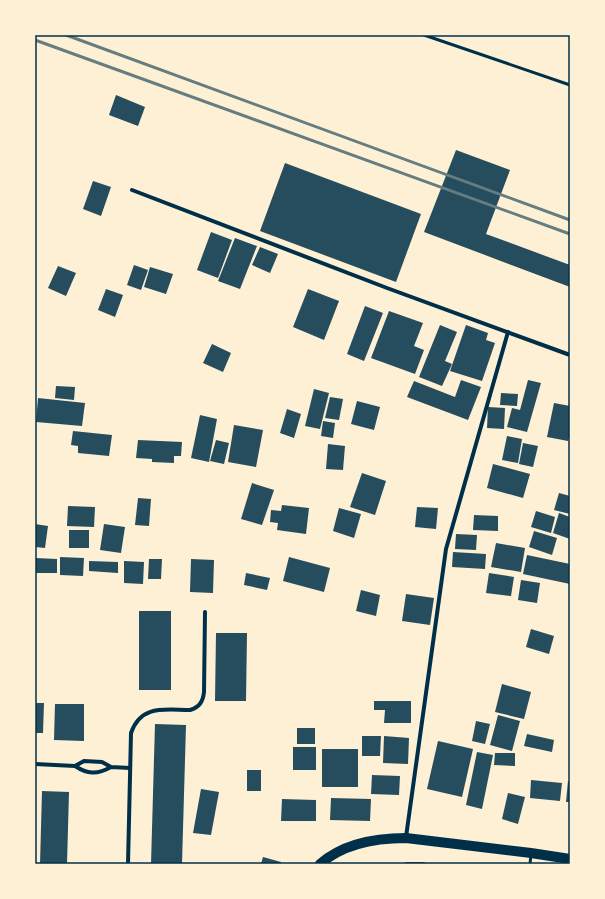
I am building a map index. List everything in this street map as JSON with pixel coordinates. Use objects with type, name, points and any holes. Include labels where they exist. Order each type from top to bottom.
[{"type":"main road","points":[[320,864],[338,852],[354,845],[371,840],[406,838],[570,859]]},
{"type":"street","points":[[132,190],[387,288],[570,355]]},
{"type":"street","points":[[406,838],[446,549],[508,332]]},
{"type":"street","points":[[128,864],[131,734],[134,725],[139,718],[149,711],[190,710],[199,705],[203,699],[205,612]]},
{"type":"street","points":[[75,766],[84,761],[102,762],[111,767],[130,768]]},
{"type":"street","points":[[35,764],[75,766],[84,772],[102,772],[111,767]]},
{"type":"lane","points":[[424,35],[570,85]]},
{"type":"lane","points":[[530,864],[531,853]]},
{"type":"building","points":[[116,95],[145,107],[138,126],[109,115]]},
{"type":"building","points":[[456,150],[510,170],[486,234],[570,265],[570,287],[424,232]]},
{"type":"building","points":[[285,163],[421,214],[396,282],[260,231]]},
{"type":"building","points":[[93,181],[111,187],[101,216],[83,209]]},
{"type":"building","points":[[211,232],[232,240],[218,278],[197,270]]},
{"type":"building","points":[[235,238],[257,246],[240,289],[218,281]]},
{"type":"building","points":[[260,247],[278,254],[270,273],[252,265]]},
{"type":"building","points":[[134,265],[148,270],[141,290],[127,285]]},
{"type":"building","points":[[58,266],[76,273],[66,296],[48,288]]},
{"type":"building","points":[[150,267],[173,274],[166,294],[144,287]]},
{"type":"building","points":[[106,289],[123,295],[115,317],[98,310]]},
{"type":"building","points":[[308,289],[339,301],[324,340],[293,327]]},
{"type":"building","points":[[365,306],[383,313],[364,361],[347,354]]},
{"type":"building","points":[[389,311],[423,323],[414,346],[424,350],[415,374],[371,358]]},
{"type":"building","points":[[440,325],[457,332],[445,361],[452,364],[442,386],[419,377]]},
{"type":"building","points":[[466,325],[488,333],[486,340],[495,343],[482,381],[450,371]]},
{"type":"building","points":[[212,344],[231,353],[223,372],[203,363]]},
{"type":"building","points":[[461,380],[481,387],[468,420],[407,397],[414,381],[455,397]]},
{"type":"building","points":[[528,380],[541,383],[527,432],[507,427],[512,408],[520,410]]},
{"type":"building","points":[[56,386],[75,387],[74,400],[55,398]]},
{"type":"building","points":[[314,389],[329,393],[320,429],[305,426]]},
{"type":"building","points":[[501,393],[518,394],[517,406],[500,405]]},
{"type":"building","points":[[330,397],[343,399],[339,420],[325,418]]},
{"type":"building","points":[[38,398],[85,403],[82,426],[36,422]]},
{"type":"building","points":[[357,401],[380,407],[374,430],[351,424]]},
{"type":"building","points":[[554,403],[570,406],[570,433],[568,441],[547,437]]},
{"type":"building","points":[[488,407],[505,408],[504,429],[487,428]]},
{"type":"building","points":[[287,409],[301,414],[294,438],[280,433]]},
{"type":"building","points":[[200,415],[217,419],[209,462],[191,458]]},
{"type":"building","points":[[323,421],[335,423],[333,438],[321,436]]},
{"type":"building","points":[[234,425],[263,430],[256,467],[228,462]]},
{"type":"building","points":[[73,431],[112,435],[109,456],[78,453],[78,446],[71,445]]},
{"type":"building","points":[[507,436],[522,439],[518,463],[502,460]]},
{"type":"building","points":[[138,440],[182,442],[181,456],[174,456],[174,463],[152,462],[152,459],[136,458]]},
{"type":"building","points":[[216,440],[229,443],[224,464],[210,461]]},
{"type":"building","points":[[523,443],[538,446],[533,467],[519,464]]},
{"type":"building","points":[[328,444],[345,446],[343,470],[326,469]]},
{"type":"building","points":[[493,464],[530,474],[523,498],[487,488]]},
{"type":"building","points":[[362,473],[386,481],[375,515],[350,507]]},
{"type":"building","points":[[252,483],[274,490],[262,525],[241,519]]},
{"type":"building","points":[[559,493],[570,496],[570,514],[554,510]]},
{"type":"building","points":[[138,498],[151,499],[149,526],[135,525]]},
{"type":"building","points":[[282,505],[309,508],[306,534],[277,530],[278,523],[270,522],[271,510],[281,511]]},
{"type":"building","points":[[68,506],[95,507],[94,527],[67,526]]},
{"type":"building","points":[[417,507],[438,508],[436,529],[415,527]]},
{"type":"building","points":[[339,508],[361,514],[354,538],[333,531]]},
{"type":"building","points":[[536,511],[555,517],[551,533],[531,527]]},
{"type":"building","points":[[559,513],[570,517],[570,539],[553,533]]},
{"type":"building","points":[[474,515],[498,516],[498,531],[473,530]]},
{"type":"building","points":[[35,524],[48,526],[45,548],[35,547]]},
{"type":"building","points":[[104,524],[125,527],[121,553],[100,550]]},
{"type":"building","points":[[69,530],[89,530],[89,548],[69,548]]},
{"type":"building","points":[[534,531],[557,538],[552,555],[529,547]]},
{"type":"building","points":[[456,534],[477,535],[476,550],[455,549]]},
{"type":"building","points":[[496,543],[525,548],[521,572],[491,567]]},
{"type":"building","points":[[453,552],[486,554],[485,569],[452,567]]},
{"type":"building","points":[[527,555],[570,564],[570,584],[523,574]]},
{"type":"building","points":[[60,557],[84,558],[83,576],[60,575]]},
{"type":"building","points":[[289,557],[330,568],[324,592],[283,581]]},
{"type":"building","points":[[36,558],[57,559],[57,573],[36,573]]},
{"type":"building","points":[[149,559],[162,559],[161,579],[148,579]]},
{"type":"building","points":[[191,559],[214,560],[213,593],[190,592]]},
{"type":"building","points":[[89,561],[118,562],[118,573],[89,571]]},
{"type":"building","points":[[124,561],[144,562],[143,584],[124,583]]},
{"type":"building","points":[[246,573],[270,578],[267,590],[244,585]]},
{"type":"building","points":[[489,573],[514,577],[511,596],[486,593]]},
{"type":"building","points":[[521,580],[540,583],[537,603],[518,600]]},
{"type":"building","points":[[361,590],[380,595],[376,616],[356,611]]},
{"type":"building","points":[[406,594],[434,598],[430,625],[402,621]]},
{"type":"building","points":[[139,611],[171,611],[171,690],[139,690]]},
{"type":"building","points":[[531,629],[554,636],[549,654],[526,647]]},
{"type":"building","points":[[216,633],[247,633],[246,701],[215,701]]},
{"type":"building","points":[[502,684],[531,692],[524,719],[495,712]]},
{"type":"building","points":[[374,701],[411,701],[411,723],[384,723],[385,710],[374,710]]},
{"type":"building","points":[[35,703],[44,703],[43,733],[35,733]]},
{"type":"building","points":[[55,704],[84,704],[84,741],[54,740]]},
{"type":"building","points":[[498,715],[520,721],[512,751],[490,745]]},
{"type":"building","points":[[476,721],[490,724],[485,744],[472,741]]},
{"type":"building","points":[[155,724],[186,725],[182,864],[151,864]]},
{"type":"building","points":[[297,728],[315,728],[315,744],[297,744]]},
{"type":"building","points":[[527,734],[554,740],[552,752],[524,746]]},
{"type":"building","points":[[362,736],[381,736],[380,756],[362,756]]},
{"type":"building","points":[[384,736],[409,738],[408,764],[383,763]]},
{"type":"building","points":[[438,741],[473,749],[462,797],[427,789]]},
{"type":"building","points":[[293,747],[316,747],[316,770],[293,770]]},
{"type":"building","points":[[322,749],[358,749],[358,787],[322,787]]},
{"type":"building","points":[[477,752],[493,755],[482,809],[466,805]]},
{"type":"building","points":[[495,753],[515,753],[515,766],[494,765]]},
{"type":"building","points":[[247,770],[261,770],[261,791],[247,791]]},
{"type":"building","points":[[372,775],[400,776],[399,795],[371,794]]},
{"type":"building","points":[[531,780],[562,783],[560,801],[530,798]]},
{"type":"building","points":[[568,781],[570,781],[570,802],[566,802]]},
{"type":"building","points":[[201,789],[219,792],[211,835],[193,833]]},
{"type":"building","points":[[42,791],[69,792],[67,864],[40,864]]},
{"type":"building","points":[[508,793],[525,797],[518,824],[502,819]]},
{"type":"building","points":[[331,798],[371,799],[370,821],[330,820]]},
{"type":"building","points":[[282,799],[316,800],[316,821],[281,821]]},
{"type":"building","points":[[263,857],[281,862],[281,864],[261,864]]},
{"type":"building","points":[[405,862],[425,862],[424,864],[405,864]]},
{"type":"railway","points":[[66,35],[570,220]]},
{"type":"railway","points":[[35,40],[570,234]]}]
